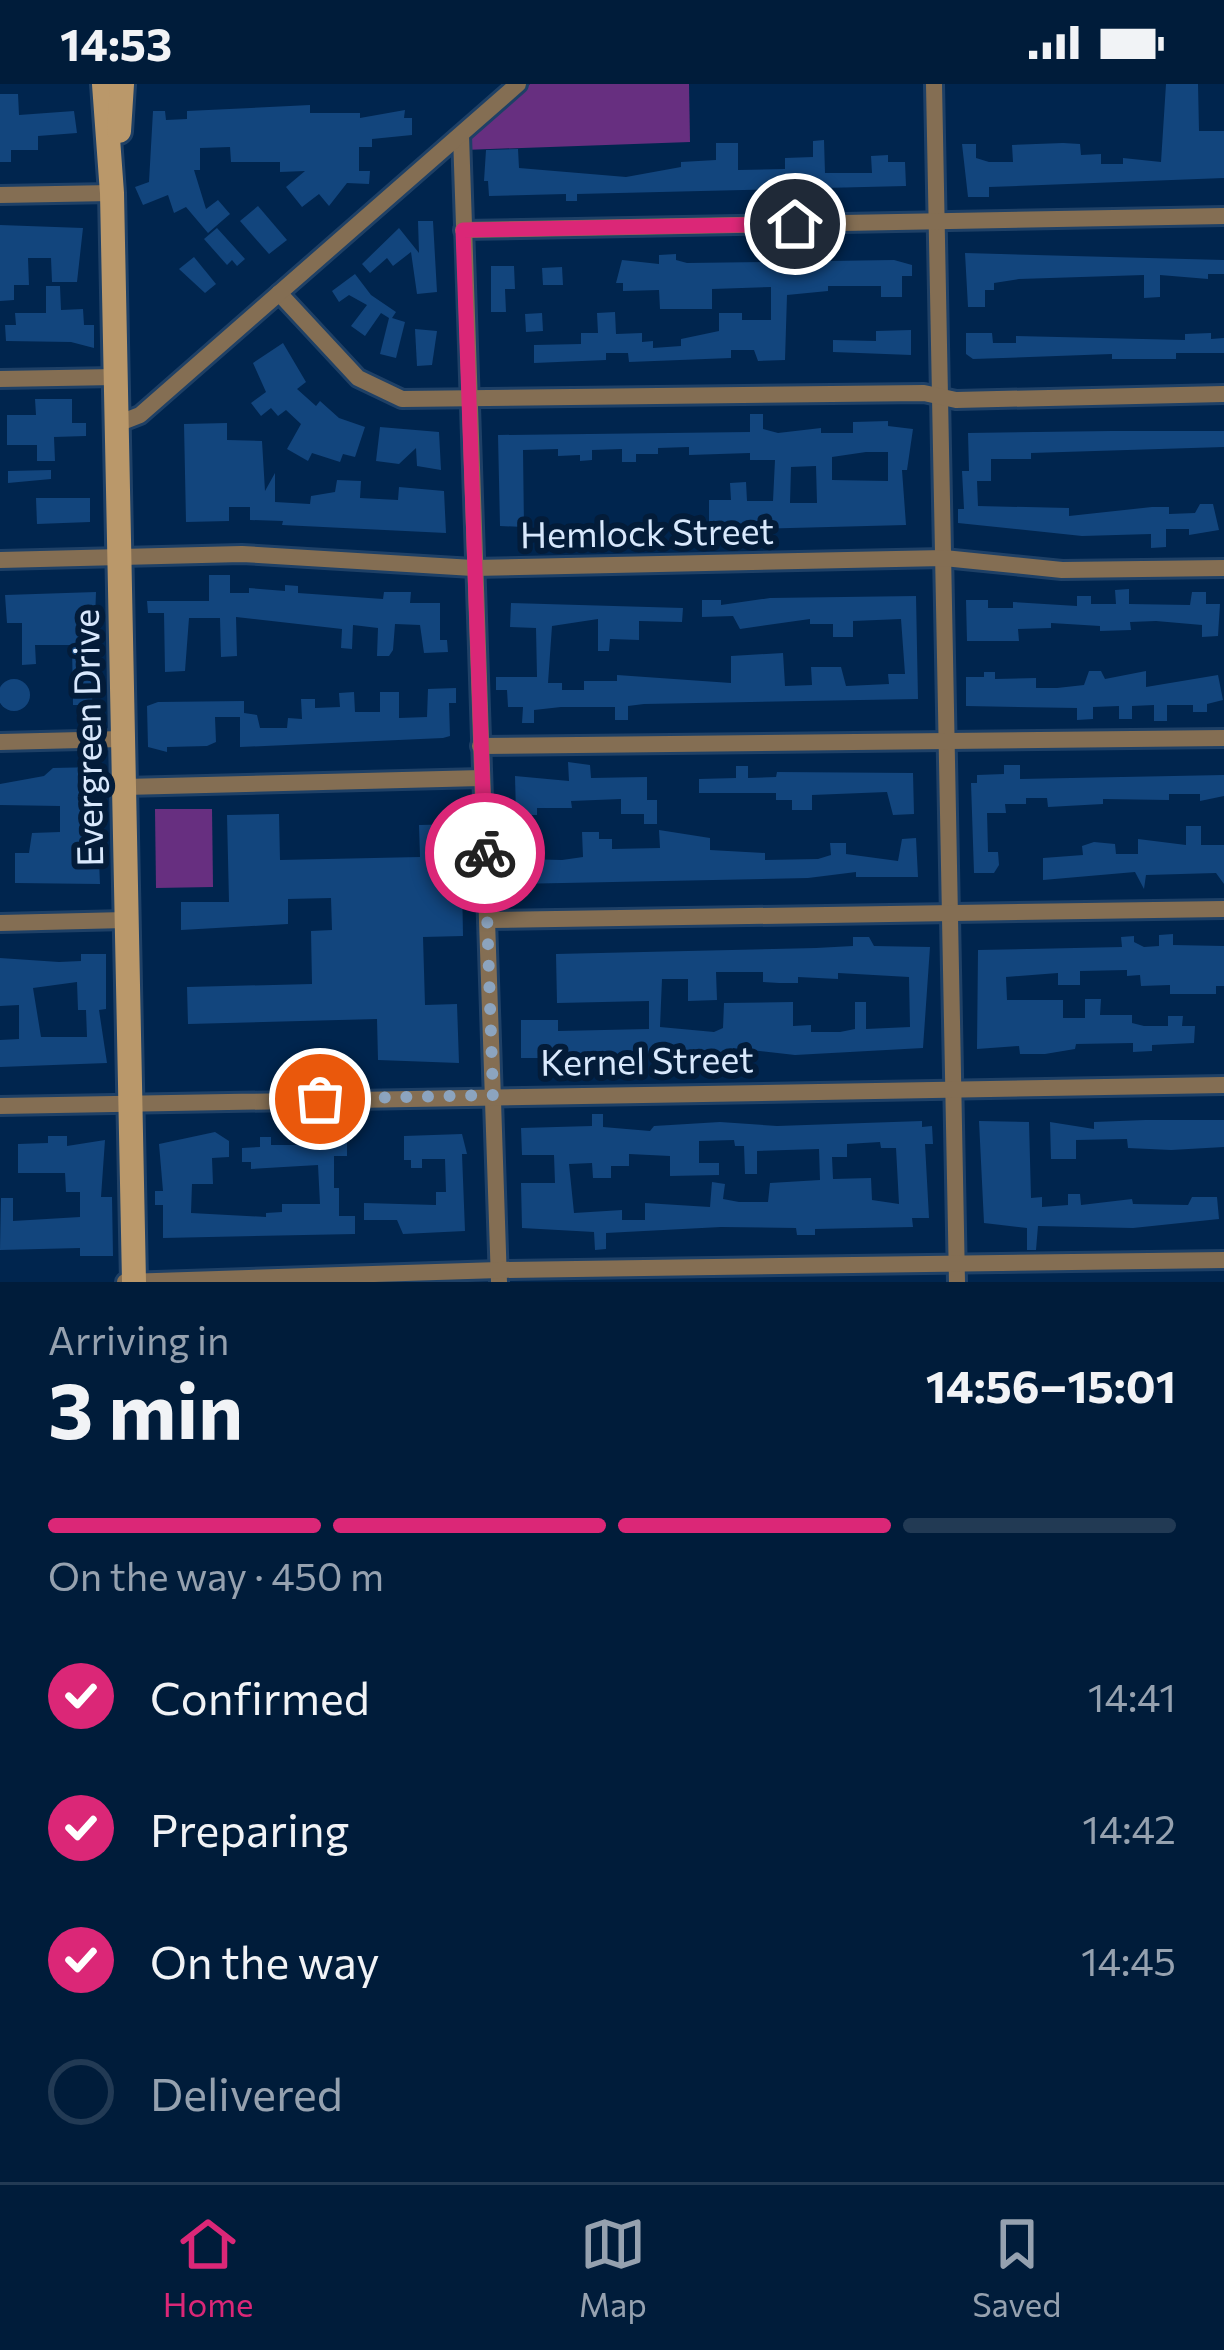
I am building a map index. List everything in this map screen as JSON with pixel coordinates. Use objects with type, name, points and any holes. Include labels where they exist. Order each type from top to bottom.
[{"type":"street","name":"Evergreen Drive","points":[[104,84],[112,193],[131,1281]]},
{"type":"street","name":"Evergreen Drive","points":[[112,193],[122,84]]},
{"type":"street","points":[[117,424],[140,415],[461,135],[497,92],[518,84]]},
{"type":"street","points":[[934,84],[957,1273]]},
{"type":"street","points":[[461,135],[466,401],[499,1276]]},
{"type":"street","points":[[0,194],[112,193]]},
{"type":"street","points":[[463,230],[1224,217]]},
{"type":"street","points":[[279,293],[370,386],[402,399],[1224,394]]},
{"type":"street","points":[[0,379],[116,377]]},
{"type":"street","name":"Hemlock Street","points":[[0,560],[242,554],[472,568],[944,558],[1062,570],[1224,568]]},
{"type":"street","points":[[480,746],[946,736],[1000,743],[1224,738]]},
{"type":"street","points":[[0,742],[122,739]]},
{"type":"street","points":[[124,787],[482,778]]},
{"type":"street","points":[[487,920],[1224,909]]},
{"type":"street","points":[[0,923],[126,920]]},
{"type":"street","name":"Kernel Street","points":[[0,1106],[952,1086],[1224,1085]]},
{"type":"street","points":[[131,1281],[957,1273],[1224,1260]]},
{"type":"shaded area","points":[[530,84],[689,84],[690,142],[464,150],[470,135]]},
{"type":"shaded area","points":[[155,809],[212,809],[213,887],[156,888]]},
{"type":"building","points":[[1166,84],[1198,84],[1199,131],[1224,131],[1224,178],[989,187],[989,197],[968,197],[962,144],[976,144],[976,158],[989,162],[1013,162],[1012,145],[1063,143],[1080,144],[1081,155],[1101,154],[1101,164],[1123,164],[1123,158],[1161,162]]},
{"type":"building","points":[[0,94],[18,94],[19,115],[74,111],[77,133],[38,136],[38,150],[11,150],[11,162],[0,162]]},
{"type":"building","points":[[310,105],[310,113],[360,113],[360,118],[405,110],[404,118],[412,118],[412,135],[372,139],[372,147],[359,147],[359,171],[370,171],[369,184],[347,183],[329,206],[319,194],[302,207],[286,187],[305,171],[280,172],[280,162],[231,162],[230,147],[200,148],[200,170],[194,170],[206,209],[218,200],[230,214],[208,233],[186,207],[174,213],[168,195],[143,205],[135,187],[149,182],[153,111],[165,111],[166,120],[187,119],[187,111]]},
{"type":"building","points":[[824,140],[825,173],[872,173],[871,156],[888,155],[888,162],[905,162],[906,186],[577,194],[577,201],[566,201],[566,194],[489,196],[488,181],[484,181],[486,150],[518,149],[519,168],[626,177],[681,167],[681,162],[716,160],[716,143],[738,143],[738,170],[785,169],[785,158],[813,157],[813,141]]},
{"type":"building","points":[[258,206],[287,240],[269,254],[240,221]]},
{"type":"building","points":[[418,221],[433,221],[437,292],[417,294],[411,252],[393,266],[387,258],[370,273],[362,264],[399,228],[419,253]]},
{"type":"building","points":[[0,225],[83,228],[77,282],[52,282],[51,258],[28,258],[29,285],[14,285],[14,300],[0,301]]},
{"type":"building","points":[[217,228],[245,259],[237,266],[232,260],[227,265],[204,239]]},
{"type":"building","points":[[965,253],[1224,260],[1224,274],[1208,274],[1208,279],[1160,275],[1160,297],[1144,298],[1144,275],[1019,279],[994,283],[994,290],[985,290],[985,307],[968,307]]},
{"type":"building","points":[[676,254],[676,260],[687,263],[894,260],[912,265],[912,276],[902,276],[902,297],[881,297],[881,286],[828,286],[828,291],[787,295],[785,360],[758,361],[754,350],[731,350],[731,358],[629,362],[628,353],[606,353],[606,360],[534,363],[534,345],[581,344],[581,333],[598,333],[597,313],[615,312],[616,334],[642,333],[642,342],[653,341],[653,348],[681,346],[681,339],[719,331],[719,313],[742,313],[742,320],[771,320],[771,287],[712,289],[712,309],[660,309],[659,290],[623,291],[623,283],[616,283],[622,260],[659,264],[659,255]]},
{"type":"building","points":[[194,257],[216,284],[205,293],[179,269]]},
{"type":"building","points":[[491,266],[514,266],[515,289],[505,289],[506,312],[491,312]]},
{"type":"building","points":[[562,267],[563,285],[543,285],[542,268]]},
{"type":"building","points":[[355,274],[371,295],[396,312],[392,318],[405,322],[396,358],[380,354],[389,318],[381,313],[365,336],[351,326],[367,305],[349,295],[339,302],[332,291]]},
{"type":"building","points":[[46,286],[60,286],[61,310],[83,309],[84,325],[94,325],[94,348],[71,342],[6,341],[5,325],[16,325],[15,313],[46,313]]},
{"type":"building","points":[[542,313],[543,331],[526,332],[525,314]]},
{"type":"building","points":[[415,329],[437,331],[432,365],[417,366]]},
{"type":"building","points":[[911,330],[911,355],[833,352],[833,340],[876,341],[876,331]]},
{"type":"building","points":[[966,333],[992,333],[993,343],[1016,343],[1016,336],[1185,340],[1185,334],[1211,333],[1211,339],[1224,338],[1224,353],[1176,353],[1176,359],[1112,359],[1112,354],[973,359],[966,354]]},
{"type":"building","points":[[283,343],[306,382],[297,389],[316,406],[320,401],[339,418],[365,427],[355,457],[343,454],[340,462],[312,453],[308,461],[287,449],[301,424],[286,410],[278,416],[271,408],[261,416],[251,403],[266,392],[253,363]]},
{"type":"building","points":[[35,399],[72,399],[72,423],[86,423],[86,436],[54,437],[55,461],[37,461],[37,445],[7,445],[7,415],[36,415]]},
{"type":"building","points":[[750,414],[763,414],[763,429],[778,433],[821,428],[821,433],[853,433],[853,422],[888,421],[888,426],[913,429],[907,470],[902,470],[906,525],[752,529],[709,524],[709,500],[731,500],[730,483],[746,482],[747,501],[773,501],[775,460],[750,460],[750,453],[689,455],[689,447],[636,454],[636,462],[622,462],[622,449],[592,450],[592,460],[580,461],[580,455],[558,456],[558,449],[523,450],[524,527],[500,526],[498,435],[750,432]],"holes":[[[888,452],[888,481],[832,480],[832,457]],[[816,466],[817,503],[790,503],[791,467]]]},
{"type":"building","points":[[227,423],[227,440],[262,441],[265,491],[275,473],[275,502],[310,504],[311,496],[335,492],[337,480],[361,481],[360,498],[398,500],[399,487],[444,491],[446,533],[282,525],[283,521],[250,520],[250,507],[229,507],[229,521],[186,522],[184,424]]},
{"type":"building","points":[[380,427],[439,432],[441,470],[417,466],[416,448],[399,464],[376,461]]},
{"type":"building","points":[[1224,431],[1224,447],[1031,453],[1031,459],[991,459],[991,481],[977,481],[978,506],[1069,508],[1069,516],[1152,507],[1169,507],[1169,514],[1195,513],[1200,504],[1213,504],[1219,530],[1189,535],[1189,529],[1166,529],[1166,547],[1151,548],[1151,534],[1082,536],[958,523],[958,509],[964,509],[962,471],[969,471],[968,433]]},
{"type":"building","points":[[51,470],[51,479],[8,483],[8,471]]},
{"type":"building","points":[[36,498],[90,498],[90,522],[37,524]]},
{"type":"building","points":[[209,575],[230,575],[230,593],[249,593],[249,588],[285,591],[285,585],[298,586],[298,593],[383,599],[384,592],[411,592],[410,603],[440,603],[440,640],[447,640],[448,652],[424,653],[420,625],[395,624],[393,650],[389,656],[377,656],[378,628],[353,625],[352,649],[341,648],[342,629],[236,617],[237,656],[221,657],[220,618],[189,618],[185,671],[165,672],[164,613],[148,613],[147,601],[209,601]]},
{"type":"building","points":[[1129,589],[1129,604],[1190,605],[1192,592],[1206,592],[1206,604],[1220,604],[1218,636],[1202,637],[1202,625],[1156,621],[1130,622],[1131,630],[1100,631],[1100,626],[1051,623],[1051,628],[1018,629],[1019,641],[967,641],[966,600],[988,600],[988,608],[1013,608],[1013,602],[1077,606],[1077,596],[1091,596],[1091,604],[1116,604],[1115,590]]},
{"type":"building","points":[[96,592],[92,705],[73,705],[72,645],[35,645],[36,664],[22,665],[22,623],[7,623],[5,595]]},
{"type":"building","points":[[916,596],[918,699],[644,704],[628,706],[628,720],[615,720],[615,707],[561,707],[534,710],[534,723],[522,723],[523,707],[508,707],[507,690],[496,690],[496,677],[537,677],[536,628],[510,627],[511,603],[683,608],[682,622],[639,621],[639,640],[610,639],[609,651],[598,651],[598,619],[552,626],[548,683],[562,683],[562,690],[584,690],[584,681],[617,681],[617,675],[731,683],[731,656],[783,653],[785,686],[812,685],[811,667],[841,667],[846,686],[889,684],[888,674],[905,674],[901,619],[853,621],[853,637],[833,637],[833,624],[810,624],[810,619],[740,629],[733,616],[702,617],[702,600],[721,600],[721,605],[770,598]]},
{"type":"building","points":[[1089,671],[1101,671],[1105,679],[1146,671],[1146,687],[1218,675],[1223,700],[1207,704],[1207,712],[1193,712],[1193,705],[1167,705],[1167,721],[1154,721],[1154,705],[1132,706],[1132,719],[1119,719],[1119,706],[1093,707],[1093,719],[1077,720],[1077,708],[966,706],[966,677],[995,672],[995,679],[1036,678],[1036,688],[1057,688],[1084,685]]},
{"type":"building","points":[[8,680],[20,680],[29,689],[29,701],[20,710],[8,710],[-1,701],[-1,689]]},
{"type":"building","points":[[456,688],[456,703],[449,703],[450,736],[443,738],[240,747],[240,717],[215,717],[216,742],[167,747],[167,752],[148,747],[147,706],[158,702],[244,701],[244,713],[257,715],[260,728],[287,728],[288,718],[302,719],[301,699],[315,699],[315,708],[340,707],[339,693],[354,692],[355,712],[380,712],[380,692],[399,692],[399,718],[427,717],[428,689]]},
{"type":"building","points":[[568,762],[590,765],[591,778],[647,777],[647,800],[657,800],[657,824],[644,824],[644,814],[621,814],[621,799],[571,801],[572,808],[537,808],[537,815],[516,815],[515,776],[569,781]]},
{"type":"building","points":[[1004,765],[1020,765],[1020,779],[1224,775],[1224,796],[1200,801],[1200,794],[1169,794],[1169,800],[1103,799],[1103,804],[1048,807],[1047,798],[1026,798],[1026,804],[1005,804],[1006,813],[987,813],[988,852],[998,852],[999,865],[994,873],[974,873],[971,783],[977,783],[977,775],[1004,774]]},
{"type":"building","points":[[736,766],[748,766],[748,778],[776,777],[777,772],[913,773],[914,814],[893,815],[887,792],[812,795],[812,810],[792,810],[792,800],[776,800],[776,793],[699,793],[699,779],[736,778]]},
{"type":"building","points":[[97,767],[95,828],[89,828],[90,857],[99,861],[100,884],[15,883],[15,853],[29,853],[32,833],[60,832],[60,806],[0,805],[0,784],[44,776],[53,768]]},
{"type":"building","points":[[279,814],[280,860],[420,857],[419,825],[461,824],[463,936],[423,937],[425,1005],[457,1004],[459,1063],[378,1060],[377,1019],[188,1024],[187,987],[312,984],[311,931],[332,930],[331,898],[288,899],[288,924],[181,930],[181,902],[229,902],[227,815]]},
{"type":"building","points":[[1186,826],[1201,826],[1201,845],[1224,845],[1224,884],[1216,873],[1146,875],[1144,889],[1135,872],[1043,880],[1043,858],[1083,855],[1082,846],[1094,842],[1115,844],[1116,854],[1138,854],[1138,839],[1186,845]]},
{"type":"building","points":[[659,830],[710,838],[710,850],[765,853],[765,860],[818,859],[831,855],[830,843],[846,843],[846,854],[898,861],[902,839],[916,838],[918,877],[856,877],[856,872],[808,878],[513,884],[512,834],[524,834],[524,859],[562,860],[583,857],[582,832],[599,832],[599,839],[612,839],[612,849],[660,848]]},
{"type":"building","points":[[1173,934],[1173,945],[1224,946],[1224,986],[1216,986],[1216,994],[1170,994],[1170,985],[1141,986],[1140,975],[1127,976],[1127,970],[1080,971],[1080,985],[1058,985],[1058,973],[1006,977],[1007,1000],[1063,1000],[1063,1018],[1085,1018],[1085,999],[1101,999],[1100,1015],[1132,1015],[1132,1023],[1144,1026],[1168,1026],[1168,1016],[1183,1016],[1182,1026],[1195,1026],[1194,1043],[1152,1045],[1152,1051],[1133,1052],[1133,1043],[1076,1044],[1075,1049],[1045,1054],[1020,1054],[1019,1046],[977,1049],[978,950],[1122,947],[1121,937],[1134,936],[1134,942],[1144,947],[1159,946],[1159,935]]},
{"type":"building","points":[[853,937],[869,937],[874,946],[930,947],[923,1048],[795,1055],[733,1048],[733,1059],[605,1055],[605,1068],[593,1068],[593,1058],[521,1058],[521,1020],[558,1020],[558,1031],[649,1029],[649,1001],[557,1003],[556,954],[853,946]],"holes":[[[716,972],[763,972],[763,982],[779,983],[798,983],[798,977],[838,979],[838,973],[909,977],[910,1027],[866,1029],[866,1002],[855,1002],[855,1029],[840,1032],[811,1032],[811,1025],[793,1026],[793,1002],[724,1003],[723,1028],[714,1032],[660,1027],[662,979],[688,979],[688,1001],[717,1000]]]},
{"type":"building","points":[[81,954],[106,954],[106,1009],[99,1010],[107,1063],[0,1067],[0,1040],[19,1039],[19,1005],[0,1006],[0,958],[81,961]],"holes":[[[77,982],[78,1010],[86,1010],[87,1037],[41,1037],[33,988]]]},
{"type":"building","points":[[592,1114],[603,1114],[603,1127],[650,1131],[654,1126],[720,1122],[777,1126],[922,1121],[922,1127],[932,1126],[933,1144],[925,1144],[929,1218],[912,1218],[913,1227],[815,1229],[815,1235],[797,1235],[796,1228],[721,1227],[606,1233],[606,1249],[595,1250],[594,1232],[522,1228],[521,1183],[555,1183],[554,1155],[522,1155],[521,1128],[592,1126]],"holes":[[[734,1140],[735,1146],[744,1146],[745,1174],[757,1174],[757,1151],[819,1149],[820,1180],[770,1183],[768,1202],[723,1199],[725,1184],[712,1182],[710,1207],[645,1203],[645,1220],[622,1220],[622,1210],[574,1213],[569,1164],[592,1163],[593,1178],[611,1178],[611,1166],[629,1166],[629,1154],[670,1156],[670,1176],[719,1175],[719,1163],[699,1163],[699,1141]],[[880,1142],[881,1148],[896,1148],[899,1204],[872,1200],[871,1178],[833,1179],[832,1157],[847,1157],[847,1144]]]},
{"type":"building","points":[[1224,1120],[1224,1147],[1128,1148],[1127,1139],[1076,1140],[1076,1159],[1051,1159],[1050,1122],[1094,1129],[1094,1122]]},
{"type":"building","points":[[979,1121],[1029,1122],[1031,1198],[1042,1197],[1042,1207],[1068,1205],[1068,1194],[1080,1194],[1081,1205],[1132,1199],[1133,1204],[1188,1205],[1192,1197],[1217,1197],[1219,1219],[1133,1228],[1038,1226],[1036,1250],[1027,1250],[1027,1228],[984,1223]]},
{"type":"building","points":[[215,1132],[229,1141],[229,1157],[212,1158],[213,1184],[192,1184],[191,1213],[266,1217],[266,1213],[282,1212],[282,1204],[320,1204],[318,1165],[251,1169],[251,1162],[242,1162],[242,1148],[260,1147],[260,1137],[271,1137],[271,1145],[325,1145],[325,1136],[347,1133],[347,1156],[334,1156],[334,1188],[339,1188],[339,1216],[355,1216],[355,1234],[163,1238],[163,1205],[155,1205],[155,1191],[163,1191],[159,1144]]},
{"type":"building","points":[[462,1134],[467,1154],[462,1154],[465,1231],[403,1234],[397,1220],[364,1220],[364,1203],[436,1205],[436,1192],[446,1192],[445,1159],[422,1159],[422,1168],[411,1168],[411,1160],[404,1160],[404,1136]]},
{"type":"building","points":[[48,1136],[67,1136],[67,1146],[105,1140],[101,1197],[112,1197],[113,1256],[80,1256],[80,1248],[0,1250],[1,1198],[13,1198],[13,1221],[80,1217],[80,1192],[66,1192],[65,1173],[18,1173],[18,1144],[48,1143]]},
{"type":"way so far","points":[[320,1099],[493,1095],[485,853]]},
{"type":"route","points":[[485,853],[463,230],[795,224]]}]
